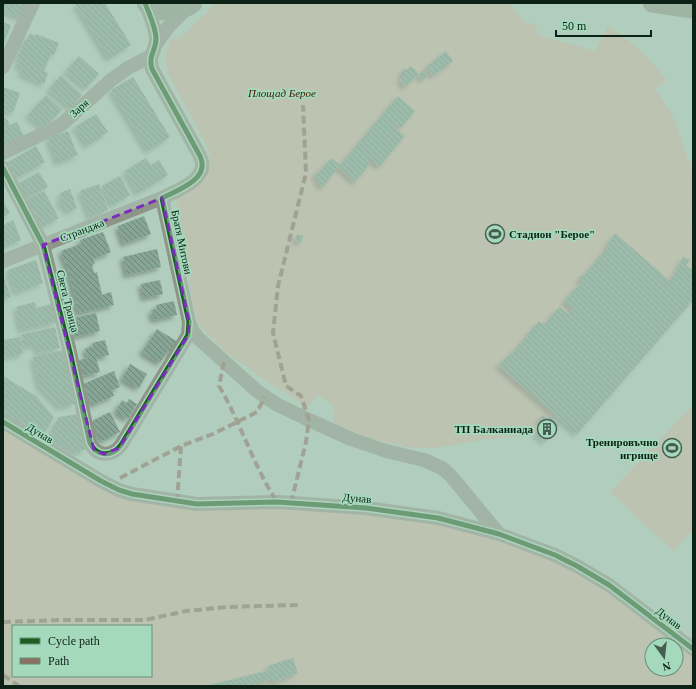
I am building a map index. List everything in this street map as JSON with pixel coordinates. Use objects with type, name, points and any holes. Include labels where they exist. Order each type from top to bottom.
[{"type":"street","points":[[3,67],[33,3]]},
{"type":"street","points":[[145,3],[164,11],[176,11],[190,5]]},
{"type":"street","name":"Братя Митови","points":[[92,448],[99,453],[106,454],[116,450],[121,445],[186,341],[189,331],[189,322],[162,198],[198,177],[203,164],[153,72],[151,63],[156,38],[145,3]]},
{"type":"street","points":[[652,3],[693,10]]},
{"type":"street","points":[[153,50],[168,26],[190,5]]},
{"type":"street","name":"Заря","points":[[3,153],[61,124],[111,80],[153,50]]},
{"type":"street","name":"Света Троица","points":[[3,168],[43,244],[92,448]]},
{"type":"street","name":"Странджа","points":[[3,261],[162,198]]},
{"type":"street","points":[[189,322],[192,330],[198,338],[254,389],[272,402],[351,439],[386,451],[421,459],[440,466],[448,472],[499,534]]},
{"type":"street","name":"Дунав","points":[[3,422],[101,481],[118,490],[132,494],[193,504],[277,502],[357,507],[438,518],[499,534],[555,555],[577,566],[609,585],[693,648]]},
{"type":"highlighted area","points":[[162,198],[189,322],[188,335],[119,448],[104,454],[94,450],[43,245]]},
{"type":"green space","name":"Стадион \"Берое\"","points":[[216,3],[510,3],[526,24],[535,23],[538,35],[595,51],[608,26],[628,40],[647,57],[667,80],[655,89],[672,114],[693,172],[693,210],[690,220],[693,222],[693,302],[688,306],[689,308],[687,307],[683,312],[684,314],[682,313],[678,318],[679,320],[677,319],[673,323],[674,326],[672,324],[668,329],[669,331],[667,330],[663,335],[664,337],[662,336],[658,341],[659,342],[653,346],[654,348],[648,352],[649,354],[647,353],[643,358],[644,360],[642,359],[638,364],[639,365],[632,370],[634,371],[628,375],[628,378],[627,376],[622,381],[624,383],[622,382],[617,387],[619,388],[612,393],[614,394],[612,394],[608,399],[609,400],[607,399],[602,404],[604,406],[602,405],[597,410],[599,411],[592,416],[593,418],[592,417],[587,421],[588,424],[587,422],[582,427],[584,429],[582,428],[577,433],[578,435],[562,421],[545,442],[535,434],[482,440],[434,448],[421,448],[407,447],[373,439],[333,423],[334,407],[318,394],[308,407],[274,386],[227,353],[207,333],[198,321],[193,305],[177,204],[173,194],[208,166],[210,156],[209,150],[168,73],[166,58],[168,46],[173,37],[179,39]]},
{"type":"green space","name":"Тренировъчно игрище","points":[[693,405],[693,530],[673,551],[610,492]]},
{"type":"green space","points":[[3,427],[111,490],[316,508],[454,527],[532,552],[556,562],[599,586],[667,637],[644,637],[644,677],[684,677],[684,650],[693,657],[693,686],[3,686]]},
{"type":"building","points":[[3,3],[28,3],[22,18],[3,11]]},
{"type":"building","points":[[75,3],[105,3],[131,45],[109,59]]},
{"type":"building","points":[[3,22],[11,25],[3,45]]},
{"type":"building","points":[[30,33],[59,43],[54,55],[51,54],[44,71],[48,73],[44,84],[21,74],[23,68],[17,66],[20,59],[17,58],[25,39],[27,40]]},
{"type":"building","points":[[446,51],[453,61],[433,76],[426,67]]},
{"type":"building","points":[[79,56],[99,74],[86,88],[66,71]]},
{"type":"building","points":[[410,66],[416,70],[418,74],[406,86],[404,86],[400,80],[402,78],[402,71],[404,69],[407,70]]},
{"type":"building","points":[[423,70],[428,75],[423,80],[418,75]]},
{"type":"building","points":[[61,75],[82,95],[70,108],[49,89]]},
{"type":"building","points":[[133,77],[170,137],[148,151],[111,90]]},
{"type":"building","points":[[3,87],[20,93],[13,113],[3,110]]},
{"type":"building","points":[[46,95],[62,110],[44,129],[28,115]]},
{"type":"building","points":[[398,96],[415,111],[401,128],[398,125],[395,128],[405,136],[379,167],[370,158],[367,162],[370,164],[355,182],[338,167],[323,187],[319,184],[314,175],[320,171],[331,158],[340,165]]},
{"type":"building","points":[[96,114],[108,132],[87,146],[75,127]]},
{"type":"building","points":[[6,118],[10,125],[17,122],[25,138],[3,149],[3,119]]},
{"type":"building","points":[[68,131],[78,155],[58,163],[48,138]]},
{"type":"building","points":[[36,146],[45,162],[17,178],[8,162]]},
{"type":"building","points":[[146,158],[151,165],[159,160],[168,175],[138,193],[125,171]]},
{"type":"building","points":[[39,172],[48,187],[25,199],[16,185]]},
{"type":"building","points":[[120,176],[130,195],[112,205],[102,186]]},
{"type":"building","points":[[99,184],[108,210],[90,217],[80,191]]},
{"type":"building","points":[[70,189],[77,208],[67,212],[64,205],[61,206],[59,200],[62,199],[60,193]]},
{"type":"building","points":[[44,191],[59,218],[39,229],[24,201]]},
{"type":"building","points":[[3,201],[10,213],[3,217]]},
{"type":"building","points":[[144,216],[151,234],[124,244],[118,226]]},
{"type":"building","points":[[13,220],[21,240],[3,247],[3,225]]},
{"type":"building","points":[[103,232],[111,252],[93,259],[95,264],[92,265],[94,273],[97,272],[102,295],[111,292],[114,305],[78,313],[69,272],[61,251],[81,244],[80,240]]},
{"type":"building","points":[[615,233],[670,281],[683,257],[690,260],[686,266],[691,269],[693,265],[693,300],[577,434],[498,365],[514,351],[539,321],[544,325],[559,307],[568,314],[573,309],[564,301],[582,281],[578,277],[582,277],[608,247],[606,246]]},
{"type":"building","points":[[297,234],[303,236],[301,243],[295,241]]},
{"type":"building","points":[[157,249],[161,267],[127,275],[123,257]]},
{"type":"building","points":[[36,260],[43,283],[16,293],[8,270]]},
{"type":"building","points":[[3,274],[11,297],[3,299]]},
{"type":"building","points":[[160,280],[163,294],[144,298],[141,284]]},
{"type":"building","points":[[174,301],[177,315],[154,320],[151,310],[157,309],[156,305]]},
{"type":"building","points":[[35,302],[36,308],[52,304],[56,322],[21,330],[16,307]]},
{"type":"building","points":[[96,313],[100,331],[74,337],[70,319]]},
{"type":"building","points":[[55,327],[60,348],[38,353],[36,345],[23,347],[21,335]]},
{"type":"building","points":[[157,329],[178,342],[170,354],[167,352],[160,363],[142,352]]},
{"type":"building","points":[[20,337],[23,354],[3,358],[3,340]]},
{"type":"building","points":[[105,340],[109,355],[96,358],[100,372],[83,376],[79,360],[88,358],[85,348],[93,347],[92,343]]},
{"type":"building","points":[[63,350],[75,404],[60,407],[39,386],[33,357]]},
{"type":"building","points":[[130,364],[147,374],[139,388],[122,379]]},
{"type":"building","points":[[114,371],[120,387],[112,390],[114,396],[92,405],[83,384]]},
{"type":"building","points":[[3,376],[36,396],[54,417],[43,436],[3,411]]},
{"type":"building","points":[[129,399],[137,404],[128,419],[116,412],[122,400],[127,403]]},
{"type":"building","points":[[110,412],[120,432],[102,441],[92,421]]},
{"type":"building","points":[[79,414],[86,449],[77,453],[49,437],[59,417]]},
{"type":"building","name":"ТП Балканиада","points":[[552,414],[561,422],[545,442],[535,434],[544,425],[538,420],[543,415],[548,419]]},
{"type":"building","points":[[293,658],[298,673],[274,682],[273,679],[245,686],[209,686],[270,670],[268,666]]},
{"type":"marked path","points":[[291,503],[306,442],[309,420],[301,396],[286,386],[273,333],[278,286],[306,173],[303,105]]},
{"type":"marked path","points":[[224,362],[219,386],[261,473],[277,502]]},
{"type":"marked path","points":[[120,478],[181,446],[213,434],[257,412],[265,397]]},
{"type":"marked path","points":[[177,502],[181,446]]},
{"type":"marked path","points":[[3,622],[145,620],[186,611],[227,607],[299,605]]},
{"type":"marked path","points":[[3,675],[19,686]]},
{"type":"cycle path","points":[[3,168],[43,245],[70,352],[90,443],[93,448],[101,453],[105,454],[113,452],[121,445],[188,335],[189,322],[162,198],[191,183],[201,171],[202,164],[200,156],[152,69],[151,60],[156,43],[156,34],[145,3]]},
{"type":"cycle path","points":[[3,422],[101,481],[119,490],[132,494],[197,504],[277,502],[366,508],[438,518],[499,534],[555,555],[577,566],[609,585],[693,649]]},
{"type":"place","name":"Стадион \"Берое\"","points":[[495,234]]},
{"type":"place","name":"ТП Балканиада","points":[[547,429]]},
{"type":"place","name":"Тренировъчно игрище","points":[[672,448]]},
{"type":"park label","name":"Площад Берое","points":[[282,93]]}]
